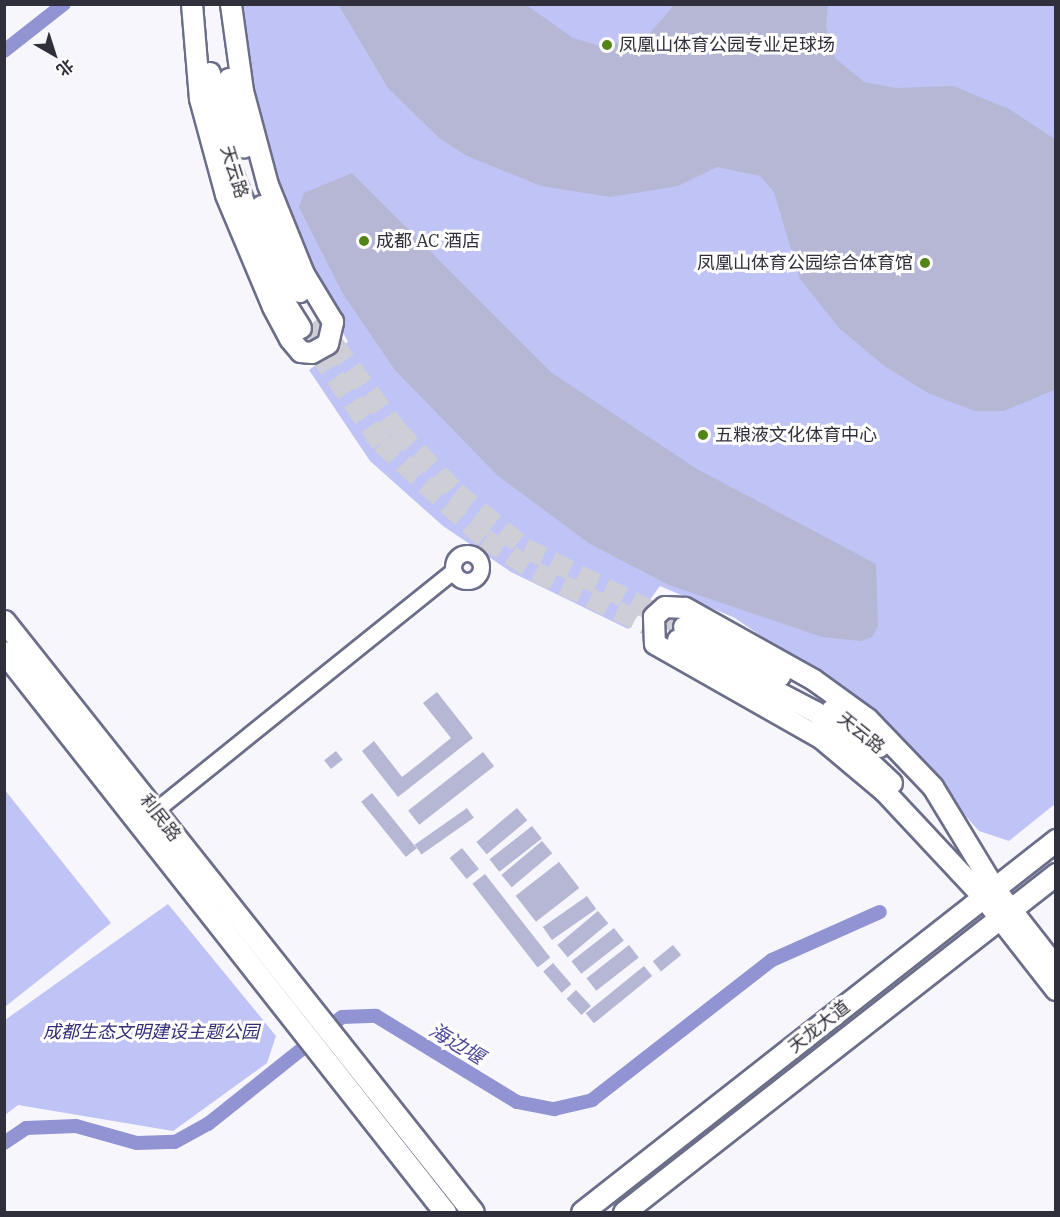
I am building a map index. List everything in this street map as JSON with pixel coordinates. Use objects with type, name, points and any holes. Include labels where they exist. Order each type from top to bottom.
[{"type":"main road","name":"利民路","points":[[4,621],[150,821],[332,1050]]},
{"type":"main road","name":"利民路","points":[[4,652],[150,821]]},
{"type":"main road","name":"天龙大道","points":[[582,1212],[1056,840]]},
{"type":"main road","name":"天龙大道","points":[[624,1212],[1056,874]]},
{"type":"main road","points":[[332,1050],[445,1212]]},
{"type":"main road","points":[[332,1050],[473,1212]]},
{"type":"street","points":[[192,4],[200,99],[213,157],[273,308],[290,339],[302,352],[312,353],[328,344],[333,322],[304,274],[268,185],[243,91],[231,4]]},
{"type":"street","name":"天云路","points":[[203,4],[213,93],[231,170],[284,301],[308,324],[258,196],[233,108],[220,4]]},
{"type":"street","points":[[150,821],[456,575]]},
{"type":"street","points":[[989,893],[933,787],[868,719],[814,680],[685,608],[665,607],[654,617],[655,644],[822,739],[884,791],[989,893],[1056,990]]},
{"type":"street","name":"天云路","points":[[681,633],[803,688],[863,732],[900,766],[989,893]]},
{"type":"street","points":[[1005,914],[1056,967]]},
{"type":"green space","name":"五粮液文化体育中心","points":[[241,5],[1055,5],[1055,804],[1009,841],[979,831],[876,715],[735,618],[660,586],[628,629],[511,572],[443,526],[370,461],[309,370],[348,342],[291,235],[248,72]]},
{"type":"green space","points":[[4,789],[111,923],[6,1006],[4,1004]]},
{"type":"green space","name":"成都生态文明建设主题公园","points":[[168,904],[276,1036],[267,1063],[173,1131],[18,1105],[5,1115],[5,1020]]},
{"type":"building","points":[[338,4],[525,4],[573,38],[603,47],[649,34],[675,4],[828,4],[826,27],[835,58],[864,82],[896,88],[953,86],[1009,109],[1056,140],[1056,389],[1004,411],[975,411],[928,393],[883,365],[839,328],[800,279],[774,192],[760,176],[717,167],[678,186],[610,197],[541,186],[467,156],[439,138],[388,88]]},
{"type":"building","points":[[352,173],[552,373],[697,469],[876,564],[878,626],[872,637],[861,641],[822,637],[669,585],[590,544],[497,475],[395,370],[343,294],[299,207],[304,193]]},
{"type":"building","points":[[437,692],[473,738],[398,797],[362,751],[374,741],[402,777],[420,763],[451,738],[423,703]]},
{"type":"building","points":[[336,751],[343,760],[331,769],[324,760]]},
{"type":"building","points":[[483,752],[494,766],[419,825],[408,810]]},
{"type":"building","points":[[372,793],[417,848],[406,857],[361,802]]},
{"type":"building","points":[[467,808],[474,818],[421,855],[415,845]]},
{"type":"building","points":[[517,808],[527,820],[487,854],[476,842]]},
{"type":"building","points":[[532,826],[542,839],[499,872],[489,859]]},
{"type":"building","points":[[542,841],[552,853],[512,887],[501,875]]},
{"type":"building","points":[[462,848],[479,869],[467,879],[450,858]]},
{"type":"building","points":[[559,862],[579,888],[536,922],[516,896]]},
{"type":"building","points":[[485,874],[550,958],[538,967],[472,884]]},
{"type":"building","points":[[587,896],[596,909],[552,940],[543,927]]},
{"type":"building","points":[[598,911],[608,923],[568,957],[557,945]]},
{"type":"building","points":[[614,928],[624,941],[581,974],[571,961]]},
{"type":"building","points":[[629,945],[639,958],[596,991],[586,978]]},
{"type":"building","points":[[673,945],[681,955],[661,971],[653,961]]},
{"type":"building","points":[[553,963],[571,984],[562,993],[543,972]]},
{"type":"building","points":[[644,966],[652,976],[594,1023],[586,1013]]},
{"type":"building","points":[[576,990],[591,1006],[581,1015],[566,999]]},
{"type":"waterway","points":[[4,51],[64,4]]},
{"type":"waterway","name":"海边堰","points":[[4,1143],[26,1128],[76,1126],[137,1143],[175,1142],[208,1124],[342,1017],[376,1016],[517,1102],[554,1109],[592,1100],[772,960],[880,912]]},
{"type":"tunnel","points":[[316,320],[397,430],[456,492],[525,548],[684,627]]},
{"type":"tunnel","points":[[301,328],[381,443],[485,539],[536,572],[678,640]]},
{"type":"place","name":"凤凰山体育公园专业足球场","points":[[607,45]]},
{"type":"place","name":"成都 AC 酒店","points":[[364,241]]},
{"type":"place","name":"凤凰山体育公园综合体育馆","points":[[925,263]]},
{"type":"place","name":"五粮液文化体育中心","points":[[703,435]]}]
